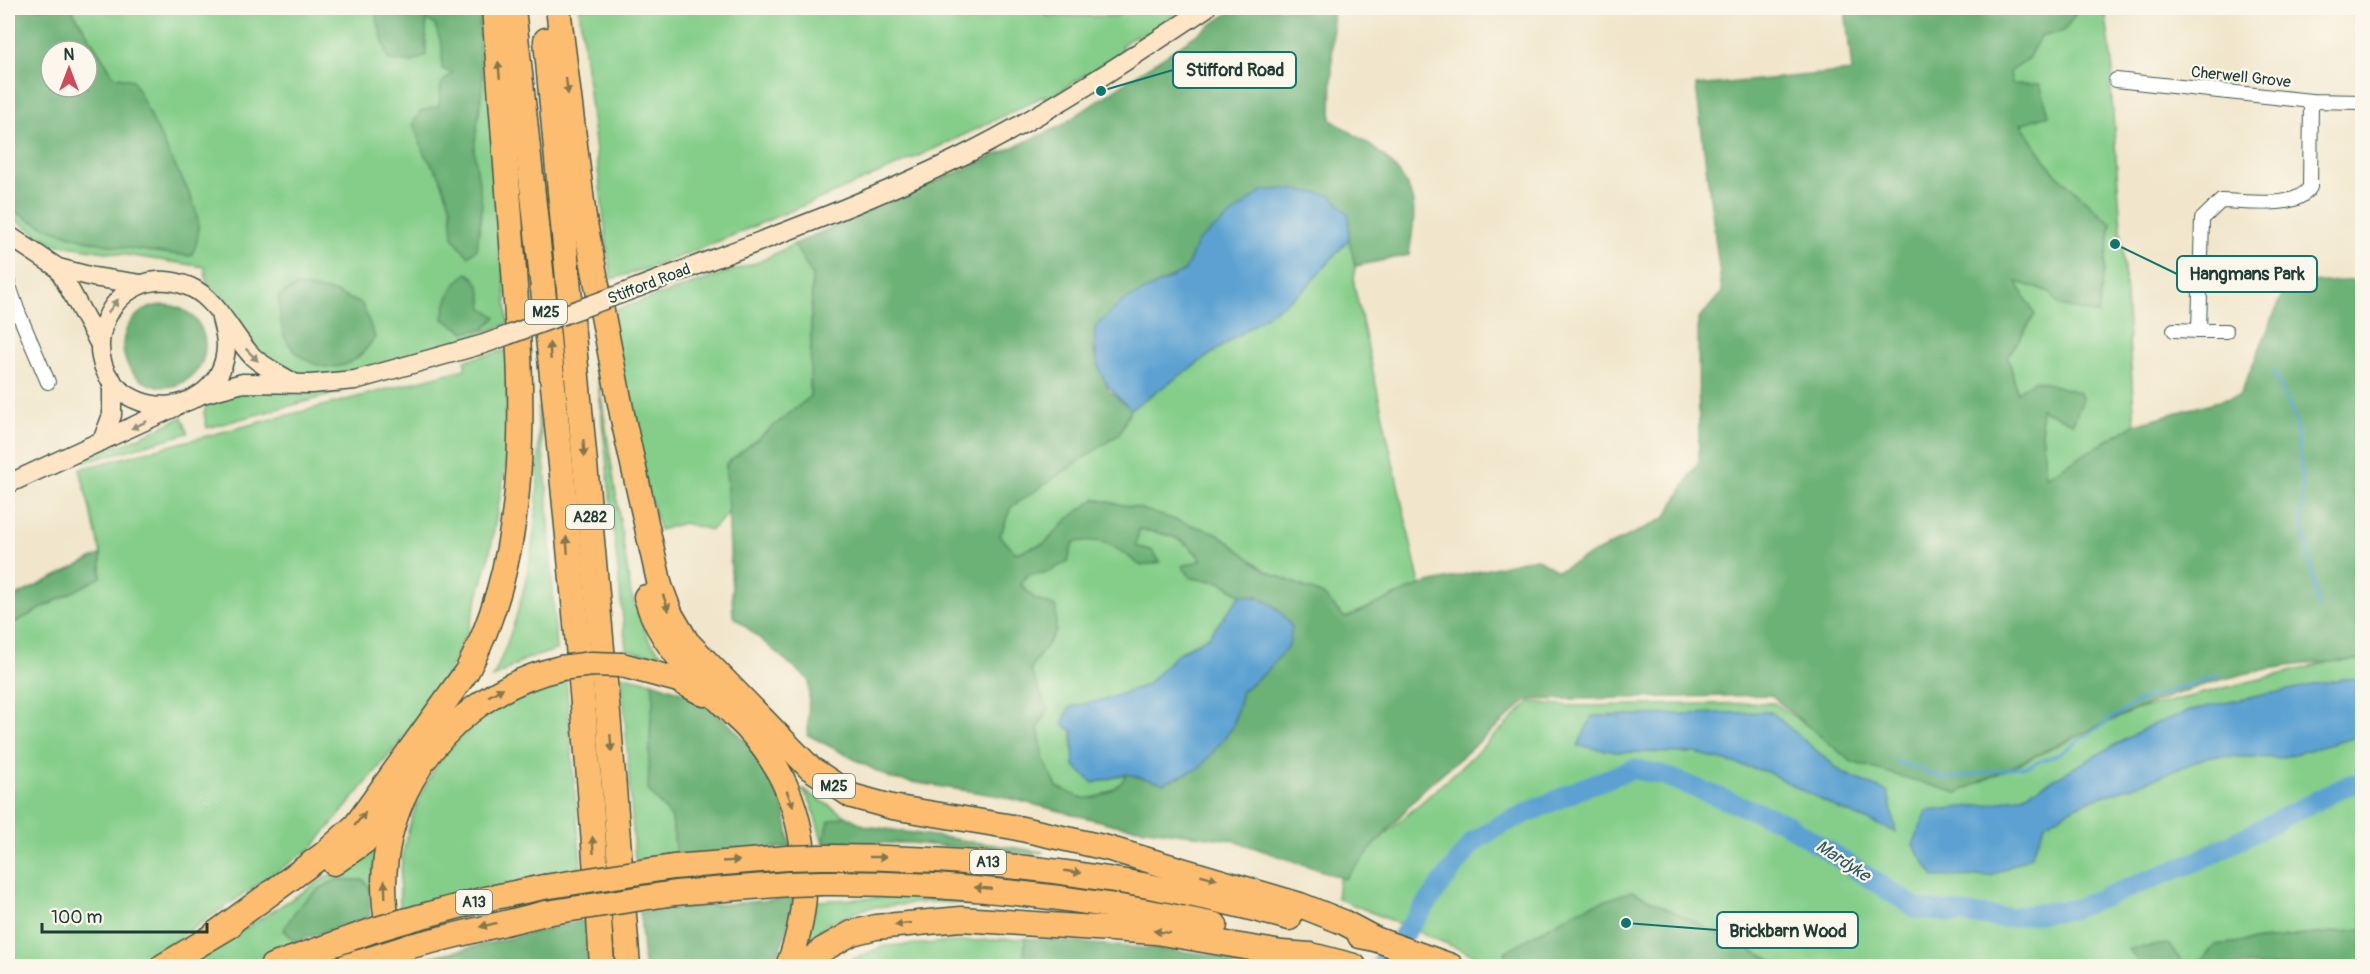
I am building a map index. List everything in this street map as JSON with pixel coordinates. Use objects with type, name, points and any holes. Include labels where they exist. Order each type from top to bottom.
[{"type":"highway","name":"M25","points":[[216,933],[324,855],[356,825],[467,670],[482,643],[500,591],[509,547],[516,489],[520,355],[494,8]]},
{"type":"highway","name":"M25","points":[[542,8],[579,389]]},
{"type":"highway","name":"M25","points":[[558,8],[584,218],[623,419],[660,586],[678,629],[699,655],[784,742],[825,780],[845,792],[878,805],[1013,827],[1107,848],[1132,858]]},
{"type":"highway","name":"M25","points":[[434,745],[476,681],[500,632],[511,595],[524,522],[528,463],[528,373],[514,14]]},
{"type":"highway","name":"M25","points":[[514,14],[532,165],[553,384],[602,966]]},
{"type":"highway","name":"M25","points":[[557,151],[594,317],[648,602],[658,628],[672,650],[745,726]]},
{"type":"highway","name":"A282","points":[[579,389],[618,824],[628,966]]},
{"type":"highway","points":[[163,966],[311,878],[364,843],[402,799],[434,745],[466,712],[486,698],[524,678],[561,668],[592,664],[622,665],[678,680],[710,697],[810,785],[829,798],[864,815],[1132,858],[1213,878],[1290,930],[1311,955],[1354,966]]},
{"type":"highway","points":[[745,726],[780,774],[790,796],[804,854],[806,880],[802,917],[788,966]]},
{"type":"highway","points":[[397,956],[389,936],[385,880],[390,834],[402,799]]},
{"type":"highway","name":"A13","points":[[272,966],[374,930],[485,899],[544,887],[673,867],[788,858],[932,858],[1067,871],[1155,886],[1290,930]]},
{"type":"highway","name":"A13","points":[[347,966],[397,956],[546,913],[675,893],[789,884],[951,885],[1041,894],[1290,930]]},
{"type":"highway","points":[[805,966],[822,950],[852,933],[876,927],[961,919],[1155,932],[1290,930],[1343,922],[1374,939],[1451,966]]},
{"type":"main road","name":"Stifford Road","points":[[201,395],[243,383],[311,384],[355,380],[483,344],[634,289],[963,156],[1059,104],[1206,8]]},
{"type":"main road","points":[[8,235],[58,268],[93,278],[140,284],[172,281],[192,287],[210,300],[221,318],[254,357],[292,382]]},
{"type":"main road","points":[[58,268],[99,343]]},
{"type":"main road","points":[[102,441],[112,415],[111,380],[100,354],[99,343],[106,315],[117,299],[140,284]]},
{"type":"main road","points":[[8,484],[201,395],[216,378],[223,363],[226,345],[221,318]]},
{"type":"main road","points":[[111,380],[126,395],[137,401],[175,407]]},
{"type":"street","name":"Cherwell Grove","points":[[2116,80],[2311,101],[2362,102]]},
{"type":"street","points":[[2199,330],[2202,219],[2221,201],[2294,202],[2306,196],[2310,187],[2311,101]]},
{"type":"street","points":[[8,283],[13,314],[48,382]]},
{"type":"street","points":[[2174,330],[2226,331]]},
{"type":"green space","points":[[8,8],[482,8],[508,324],[464,339],[464,343],[348,373],[307,376],[291,373],[263,357],[226,311],[206,281],[205,267],[54,244],[8,216]]},
{"type":"green space","points":[[8,8],[71,8],[91,39],[39,39],[39,99],[99,99],[99,52],[114,76],[133,80],[194,204],[198,230],[196,243],[191,256],[119,247],[74,237],[30,220],[8,208]]},
{"type":"green space","points":[[374,8],[480,8],[479,46],[483,84],[474,150],[482,204],[477,249],[468,256],[453,238],[451,207],[439,175],[424,154],[413,123],[421,111],[439,106],[441,84],[452,73],[442,69],[442,46],[435,25],[426,19],[426,55],[411,63],[388,59]]},
{"type":"green space","points":[[579,8],[1047,8],[1047,16],[1117,16],[1122,8],[1185,8],[1139,39],[1136,35],[1121,46],[1124,50],[1045,101],[1045,95],[846,188],[696,250],[611,279]]},
{"type":"green space","points":[[1236,8],[1333,8],[1331,120],[1381,154],[1401,176],[1414,209],[1409,255],[1355,266],[1349,239],[1348,215],[1198,241],[1185,271],[1122,302],[1094,352],[1109,391],[1131,409],[1119,434],[1011,507],[1000,536],[1016,553],[1045,543],[1069,518],[1095,499],[1138,508],[1217,533],[1266,571],[1323,595],[1345,618],[1420,585],[1536,558],[1558,571],[1665,518],[1699,461],[1698,320],[1722,292],[1696,86],[1852,71],[1845,8],[2079,8],[2064,31],[2040,37],[2027,60],[2010,72],[2012,84],[2040,84],[2049,115],[2021,124],[2053,171],[2111,223],[2098,314],[2060,306],[2050,292],[2017,282],[2035,315],[2008,356],[2017,392],[2035,380],[2078,392],[2083,399],[2073,423],[2040,409],[2046,477],[2135,424],[2240,395],[2287,284],[2362,280],[2362,660],[2270,669],[2204,685],[2132,711],[1957,793],[1852,762],[1770,695],[1528,700],[1424,789],[1345,879],[1232,840],[1115,825],[1000,796],[892,779],[808,735],[809,680],[733,616],[726,464],[810,397],[812,275],[794,244],[1059,127]],"holes":[[[1139,529],[1175,537],[1188,545],[1202,560],[1182,566],[1191,578],[1221,582],[1241,595],[1259,596],[1267,671],[1242,691],[1233,727],[1200,768],[1164,783],[1127,774],[1109,792],[1096,797],[1081,797],[1057,787],[1043,758],[1038,728],[1048,710],[1030,669],[1056,631],[1056,607],[1034,598],[1021,585],[1027,575],[1049,572],[1068,561],[1073,543],[1084,541],[1110,545],[1141,566],[1160,562],[1153,551],[1136,546]]]},
{"type":"green space","points":[[2079,8],[2105,8],[2113,72],[2111,86],[2135,424],[2046,478],[2040,409],[2017,392],[2008,356],[2035,315],[2016,281],[2050,292],[2061,306],[2098,314],[2111,223],[2053,171],[2021,124],[2048,115],[2011,84],[2010,72],[2027,60],[2040,37],[2064,31]]},
{"type":"green space","points":[[1349,239],[1355,266],[1354,285],[1420,585],[1345,618],[1323,595],[1266,571],[1217,533],[1069,518],[1045,543],[1016,553],[1000,536],[1011,507],[1119,434],[1131,409],[1304,290]]},
{"type":"green space","points":[[794,244],[812,274],[810,397],[726,464],[728,514],[711,530],[683,523],[660,530],[642,472],[610,312],[761,261]]},
{"type":"green space","points":[[467,273],[478,284],[483,308],[496,317],[484,329],[465,332],[443,319],[450,293]]},
{"type":"green space","points":[[296,286],[334,292],[362,304],[375,337],[367,348],[353,361],[339,366],[318,365],[300,355],[292,348],[282,329],[278,297]]},
{"type":"green space","points":[[156,305],[172,305],[187,312],[198,323],[205,338],[202,362],[193,375],[172,387],[156,387],[141,380],[130,369],[123,354],[123,338],[130,323],[141,312]]},
{"type":"green space","points":[[508,350],[507,459],[488,562],[468,631],[443,682],[404,737],[313,847],[138,966],[8,966],[8,626],[101,577],[101,554],[80,469],[465,369],[465,360]]},
{"type":"green space","points":[[596,362],[631,594],[649,640],[667,660],[626,649]]},
{"type":"green space","points":[[235,391],[341,392],[207,428],[204,413],[207,404]]},
{"type":"green space","points":[[538,407],[547,489],[556,650],[524,660],[493,678],[518,610],[532,545],[538,479]]},
{"type":"green space","points":[[182,417],[188,433],[86,462],[83,458],[107,447],[125,444]]},
{"type":"green space","points":[[1139,529],[1182,541],[1202,561],[1191,578],[1221,582],[1241,595],[1209,636],[1177,654],[1147,685],[1107,699],[1070,707],[1074,766],[1094,783],[1127,774],[1109,792],[1096,797],[1081,797],[1057,787],[1043,758],[1030,669],[1056,631],[1034,598],[1021,585],[1027,575],[1049,572],[1066,549],[1082,539],[1100,540],[1109,544],[1141,566],[1159,562],[1153,551],[1135,546]]},
{"type":"green space","points":[[101,554],[101,577],[8,626],[8,600]]},
{"type":"green space","points":[[2362,660],[2362,929],[2215,945],[2197,966],[2185,966],[2168,944],[2130,949],[2141,966],[1783,966],[1725,936],[1506,951],[1500,966],[1337,898],[1340,874],[1458,770],[1530,702],[1572,706],[1774,703],[1863,764],[1957,793],[2135,710],[2334,661]]},
{"type":"green space","points":[[622,676],[652,682],[654,700],[651,715],[648,790],[672,818],[676,857],[635,860]]},
{"type":"green space","points":[[566,679],[581,868],[400,912],[405,843],[414,811],[428,781],[446,753],[468,729],[495,708],[526,691]]},
{"type":"green space","points":[[652,682],[691,696],[720,716],[747,743],[770,775],[778,791],[784,807],[791,847],[676,857],[672,818],[648,790],[651,715],[654,700]]},
{"type":"green space","points":[[802,789],[846,816],[829,822],[823,843],[811,803]]},
{"type":"green space","points":[[846,816],[866,826],[1044,852],[1033,854],[909,843],[823,843],[829,821]]},
{"type":"green space","points":[[377,845],[370,889],[363,880],[336,880],[318,889],[284,930],[296,942],[240,966],[186,966]]},
{"type":"green space","points":[[336,880],[364,880],[370,889],[370,916],[296,942],[284,930],[288,921],[305,900]]},
{"type":"green space","points":[[1632,891],[1783,966],[1501,966],[1506,951],[1580,909]]},
{"type":"green space","points":[[908,896],[1040,905],[1103,914],[928,902],[867,908],[831,922],[807,942],[817,901]]},
{"type":"green space","points":[[793,898],[791,917],[774,966],[644,966],[640,912]]},
{"type":"green space","points":[[586,920],[588,966],[416,966],[414,961]]},
{"type":"green space","points":[[2362,929],[2362,966],[2197,966],[2215,945]]},
{"type":"green space","points":[[1025,938],[1024,966],[837,966],[884,946]]},
{"type":"green space","points":[[1025,938],[1210,954],[1248,966],[1024,966]]},
{"type":"green space","points":[[2168,944],[2185,966],[2141,966],[2129,949]]},
{"type":"water","points":[[1287,189],[1331,195],[1349,215],[1349,239],[1304,290],[1131,409],[1112,391],[1101,373],[1096,353],[1095,327],[1122,302],[1185,271],[1198,241],[1262,191]]},
{"type":"water","points":[[1241,595],[1265,600],[1282,614],[1292,627],[1289,645],[1267,671],[1242,691],[1233,727],[1200,768],[1163,783],[1127,774],[1093,783],[1074,766],[1073,731],[1062,724],[1070,707],[1107,699],[1147,685],[1177,654],[1209,636]]},
{"type":"water","points":[[2362,678],[2362,736],[2279,758],[2210,756],[2138,785],[2087,801],[2045,824],[2031,856],[1991,876],[1934,877],[1913,845],[1927,811],[1992,804],[2025,795],[2149,726],[2195,709],[2342,679]]},
{"type":"water","points":[[1771,712],[1843,773],[1888,792],[1896,832],[1837,808],[1767,772],[1695,753],[1618,752],[1578,746],[1592,716]]},
{"type":"waterway","points":[[2273,371],[2295,417],[2303,487],[2302,521],[2319,608]]},
{"type":"waterway","points":[[1895,761],[1946,779],[2028,766],[2059,754],[2137,702],[2220,675]]},
{"type":"waterway","name":"Mardyke","points":[[1380,966],[1473,842],[1500,825],[1585,787],[1633,769],[1660,774],[1785,823],[1917,909],[2004,918],[2074,909],[2200,860],[2343,787],[2362,782]]},
{"type":"place","name":"Stifford Road","points":[[1101,91]]},
{"type":"place","name":"Hangmans Park","points":[[2115,244]]},
{"type":"place","name":"Brickbarn Wood","points":[[1626,923]]}]
